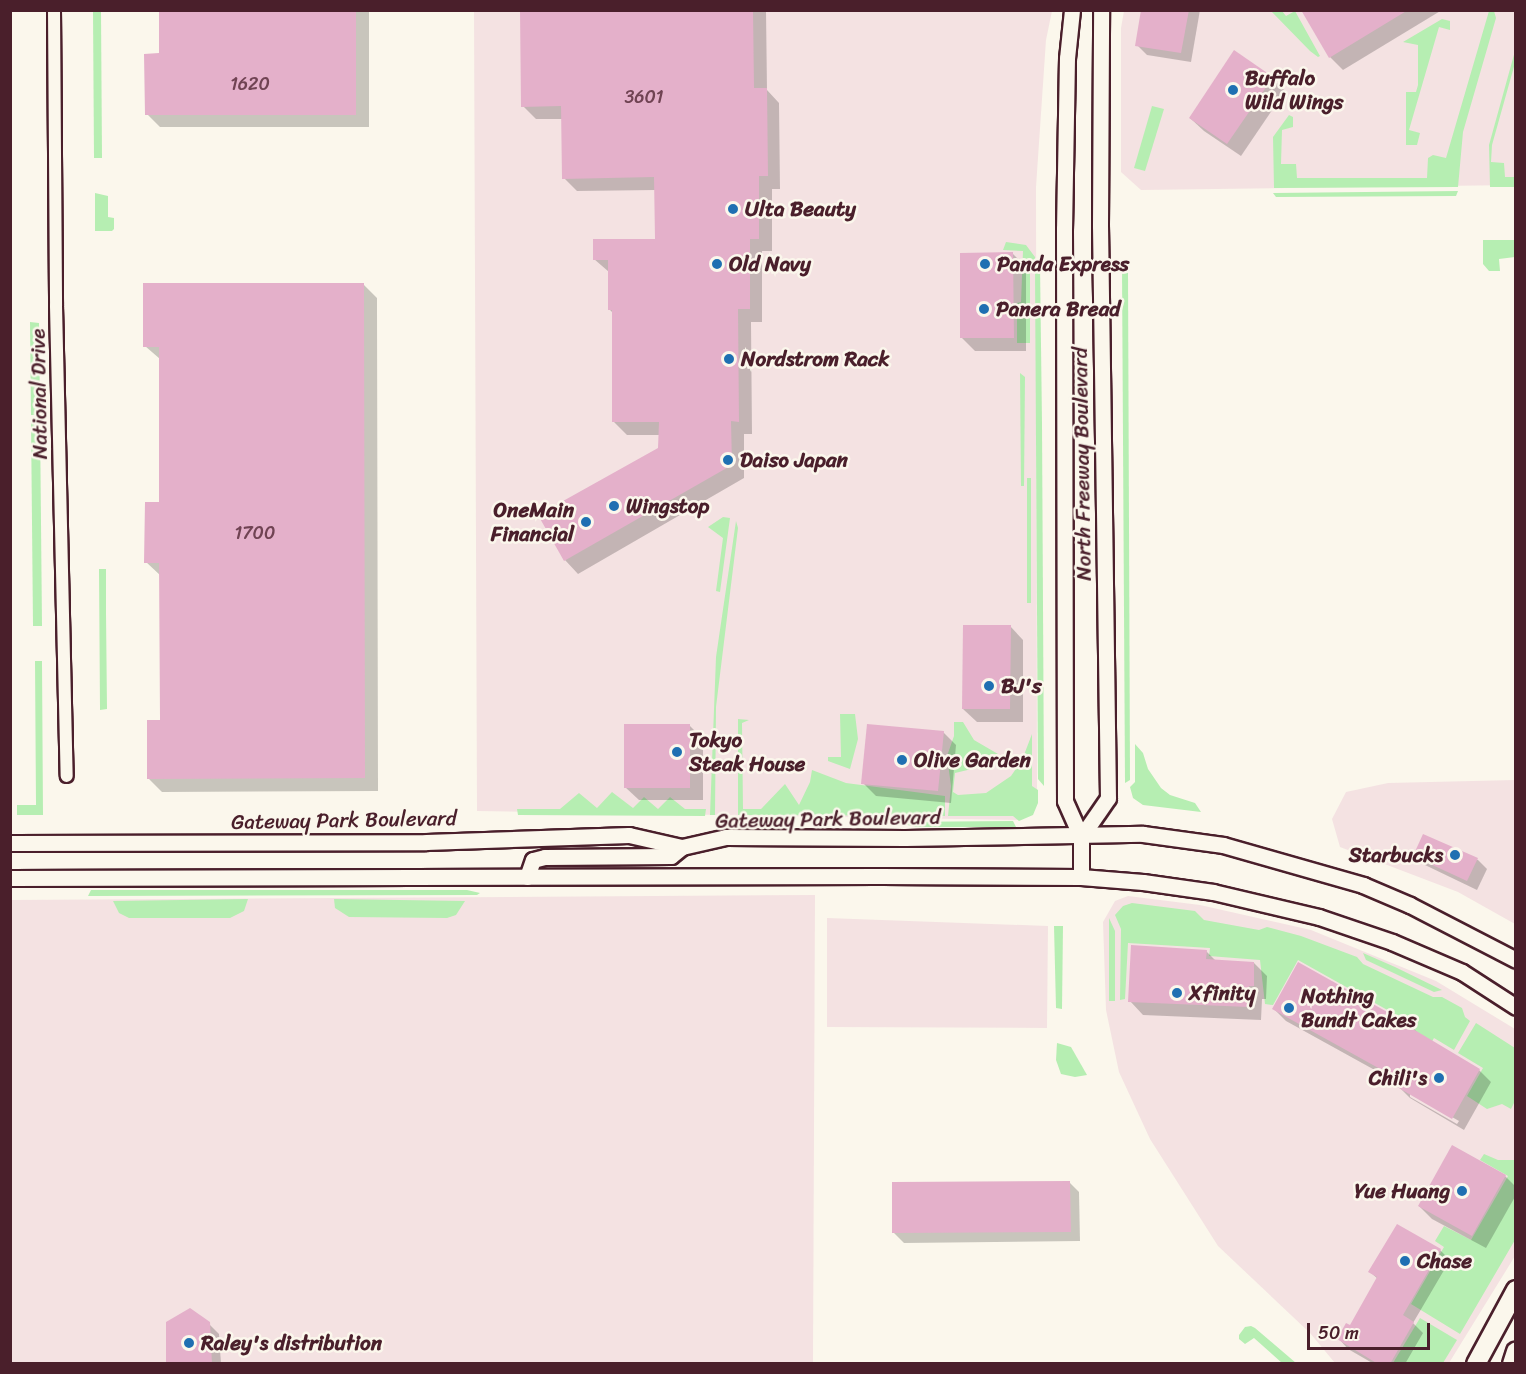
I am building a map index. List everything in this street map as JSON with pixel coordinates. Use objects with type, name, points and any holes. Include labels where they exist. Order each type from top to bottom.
[{"type":"main road","points":[[1476,1364],[1515,1290]]},
{"type":"main road","points":[[1512,1364],[1515,1352]]},
{"type":"street","name":"National Drive","points":[[54,10],[56,306],[68,776]]},
{"type":"street","name":"North Freeway Boulevard","points":[[1072,10],[1067,58],[1064,229],[1065,801],[1081,837],[1081,877]]},
{"type":"street","name":"North Freeway Boulevard","points":[[1081,837],[1108,798],[1100,226],[1101,10]]},
{"type":"street","name":"Gateway Park Boulevard","points":[[10,843],[426,842],[629,835],[682,847],[726,837],[1081,837],[1143,834],[1223,845],[1363,885],[1410,905],[1515,960]]},
{"type":"street","points":[[527,877],[533,860],[545,857],[671,856],[682,847]]},
{"type":"street","points":[[10,878],[1081,877],[1213,892],[1319,916],[1392,942],[1462,972],[1515,1007]]},
{"type":"shaded area","points":[[474,11],[1052,11],[1046,40],[1036,187],[1037,791],[1018,820],[477,811]]},
{"type":"shaded area","points":[[1124,11],[1515,11],[1515,185],[1141,190],[1121,172],[1121,28]]},
{"type":"shaded area","points":[[1515,780],[1515,924],[1458,892],[1340,847],[1332,819],[1346,792],[1388,783]]},
{"type":"shaded area","points":[[815,895],[813,1363],[11,1363],[10,900]]},
{"type":"shaded area","points":[[1128,896],[1200,905],[1311,930],[1436,981],[1515,1029],[1515,1256],[1449,1363],[1335,1363],[1310,1333],[1218,1246],[1150,1139],[1119,1072],[1106,1010],[1103,922],[1115,901]]},
{"type":"shaded area","points":[[827,918],[1048,926],[1047,1028],[827,1027]]},
{"type":"green space","points":[[93,11],[101,11],[102,158],[94,158]]},
{"type":"green space","points":[[1271,11],[1282,11],[1286,16],[1295,11],[1320,56],[1310,51]]},
{"type":"green space","points":[[1489,11],[1494,11],[1496,18],[1463,132],[1458,187],[1274,188],[1273,137],[1289,115],[1293,117],[1293,127],[1282,130],[1281,164],[1296,164],[1297,178],[1427,178],[1428,158],[1433,155],[1446,158]]},
{"type":"green space","points":[[1442,19],[1450,21],[1450,30],[1439,27],[1409,130],[1420,133],[1417,145],[1406,145],[1406,92],[1416,92],[1418,85],[1418,45],[1403,42]]},
{"type":"green space","points":[[1515,51],[1515,63],[1492,145],[1491,162],[1504,163],[1505,177],[1515,177],[1515,187],[1490,187],[1489,145]]},
{"type":"green space","points":[[1152,106],[1164,109],[1145,171],[1134,168]]},
{"type":"green space","points":[[1458,191],[1456,196],[1276,197],[1273,193]]},
{"type":"green space","points":[[95,193],[108,196],[108,217],[114,218],[112,231],[95,231]]},
{"type":"green space","points":[[1483,240],[1515,240],[1515,257],[1499,259],[1500,271],[1489,271],[1483,264]]},
{"type":"green space","points":[[1006,242],[1026,245],[1035,257],[1030,268],[1030,343],[1017,343],[1017,303],[1021,302],[1023,251],[1003,250]]},
{"type":"green space","points":[[1040,265],[1044,786],[1038,779],[1035,269]]},
{"type":"green space","points":[[1122,267],[1128,271],[1130,780],[1125,783]]},
{"type":"green space","points":[[30,322],[39,323],[40,415],[31,415]]},
{"type":"green space","points":[[1020,373],[1025,377],[1024,486],[1021,486]]},
{"type":"green space","points":[[31,419],[40,419],[42,626],[33,626]]},
{"type":"green space","points":[[1027,478],[1031,478],[1031,603],[1027,603]]},
{"type":"green space","points":[[723,517],[730,518],[720,592],[716,591],[723,538],[708,527]]},
{"type":"green space","points":[[736,521],[738,528],[716,707],[715,815],[710,815],[716,657]]},
{"type":"green space","points":[[99,569],[106,569],[107,709],[100,710]]},
{"type":"green space","points":[[35,661],[42,661],[43,815],[17,815],[17,805],[36,805]]},
{"type":"green space","points":[[840,714],[855,714],[858,739],[850,769],[828,761],[828,757],[841,757]]},
{"type":"green space","points":[[738,719],[749,720],[742,723],[743,809],[761,809],[785,784],[799,805],[810,782],[812,770],[846,783],[945,796],[945,816],[738,815]]},
{"type":"green space","points":[[954,722],[963,722],[974,740],[998,754],[976,768],[955,773],[953,792],[958,795],[986,793],[1011,776],[1022,760],[1032,734],[1032,786],[1038,790],[1038,803],[1033,815],[1019,821],[1013,816],[948,816],[951,786],[947,756],[954,736]]},
{"type":"green space","points":[[1135,744],[1143,753],[1148,769],[1161,788],[1170,795],[1195,803],[1201,812],[1143,805],[1133,798],[1130,787],[1135,782]]},
{"type":"green space","points":[[612,792],[633,808],[644,797],[658,809],[670,797],[685,809],[706,809],[705,816],[518,815],[517,809],[560,809],[579,793],[597,808]]},
{"type":"green space","points":[[1013,821],[1016,827],[916,827],[895,822]]},
{"type":"green space","points":[[91,890],[467,890],[480,893],[477,895],[88,896]]},
{"type":"green space","points":[[248,899],[244,911],[230,918],[129,918],[119,913],[113,901]]},
{"type":"green space","points":[[334,899],[465,901],[456,915],[447,918],[349,917],[335,908]]},
{"type":"green space","points":[[1132,903],[1195,911],[1204,920],[1259,930],[1267,927],[1301,936],[1357,957],[1363,964],[1433,997],[1442,997],[1462,1008],[1465,1017],[1470,1021],[1454,1050],[1434,1038],[1427,1050],[1405,1048],[1416,1026],[1298,960],[1273,1005],[1265,1004],[1260,960],[1209,956],[1210,948],[1128,943],[1125,999],[1120,1000],[1121,929],[1115,915],[1123,906]]},
{"type":"green space","points":[[1109,918],[1115,931],[1115,1001],[1109,1001]]},
{"type":"green space","points":[[1054,926],[1063,926],[1062,1009],[1056,1008]]},
{"type":"green space","points":[[1363,953],[1442,990],[1434,992],[1366,960]]},
{"type":"green space","points":[[1476,1023],[1515,1048],[1515,1101],[1511,1109],[1502,1104],[1487,1109],[1467,1096],[1483,1068],[1458,1053]]},
{"type":"green space","points":[[1057,1043],[1071,1047],[1087,1075],[1075,1077],[1061,1074],[1056,1060]]},
{"type":"green space","points":[[1484,1154],[1498,1160],[1515,1160],[1515,1240],[1460,1334],[1411,1304],[1444,1247],[1435,1241],[1444,1226],[1471,1240],[1508,1176],[1480,1160]]},
{"type":"green space","points":[[1420,1318],[1457,1340],[1443,1363],[1393,1363]]},
{"type":"green space","points":[[1251,1326],[1296,1363],[1282,1363],[1254,1338],[1245,1344],[1239,1339],[1239,1335],[1245,1327]]},
{"type":"building","points":[[159,10],[356,10],[356,115],[145,115],[144,54],[159,53]]},
{"type":"building","points":[[520,10],[753,10],[754,88],[767,88],[768,176],[759,176],[759,239],[750,239],[750,309],[738,309],[739,422],[731,421],[732,465],[564,561],[538,515],[658,448],[659,422],[612,422],[612,310],[608,310],[608,260],[593,260],[593,239],[655,239],[654,177],[562,179],[561,106],[521,107]]},
{"type":"building","points":[[1141,10],[1189,10],[1181,53],[1135,46]]},
{"type":"building","points":[[1301,10],[1408,10],[1329,58]]},
{"type":"building","points":[[1234,50],[1273,77],[1227,144],[1189,118]]},
{"type":"building","points":[[1013,252],[1014,338],[960,338],[960,253]]},
{"type":"building","points":[[143,283],[364,283],[365,778],[147,779],[147,720],[160,720],[159,563],[144,563],[145,502],[159,502],[159,347],[143,347]]},
{"type":"building","points":[[963,625],[1011,625],[1010,709],[962,709]]},
{"type":"building","points":[[624,724],[690,724],[690,788],[624,788]]},
{"type":"building","points":[[867,724],[944,731],[938,791],[861,784]]},
{"type":"building","points":[[1423,834],[1478,858],[1467,881],[1413,856]]},
{"type":"building","points":[[1131,945],[1207,950],[1206,959],[1254,962],[1254,986],[1249,986],[1249,1007],[1128,1002]]},
{"type":"building","points":[[1298,962],[1414,1027],[1413,1029],[1480,1069],[1452,1119],[1397,1087],[1400,1080],[1272,1009]]},
{"type":"building","name":"Yue Huang","points":[[1452,1145],[1506,1175],[1472,1236],[1418,1206]]},
{"type":"building","points":[[1070,1181],[1071,1232],[892,1233],[892,1182]]},
{"type":"building","points":[[1397,1224],[1441,1249],[1403,1315],[1414,1322],[1390,1364],[1378,1364],[1337,1339],[1346,1323],[1350,1325],[1377,1277],[1368,1272]]},
{"type":"building","name":"Raley's distribution","points":[[190,1308],[210,1322],[212,1364],[166,1364],[166,1322]]},
{"type":"place","name":"Buffalo Wild Wings","points":[[1233,90]]},
{"type":"place","name":"Ulta Beauty","points":[[733,209]]},
{"type":"place","name":"Old Navy","points":[[717,264]]},
{"type":"place","name":"Panda Express","points":[[985,264]]},
{"type":"place","name":"Panera Bread","points":[[984,309]]},
{"type":"place","name":"Nordstrom Rack","points":[[729,359]]},
{"type":"place","name":"Daiso Japan","points":[[728,460]]},
{"type":"place","name":"Wingstop","points":[[614,506]]},
{"type":"place","name":"OneMain Financial","points":[[586,522]]},
{"type":"place","name":"BJ's","points":[[989,686]]},
{"type":"place","name":"Tokyo Steak House","points":[[677,752]]},
{"type":"place","name":"Olive Garden","points":[[902,760]]},
{"type":"place","name":"Starbucks","points":[[1455,855]]},
{"type":"place","name":"Xfinity","points":[[1177,993]]},
{"type":"place","name":"Nothing Bundt Cakes","points":[[1289,1008]]},
{"type":"place","name":"Chili's","points":[[1439,1078]]},
{"type":"place","name":"Yue Huang","points":[[1462,1191]]},
{"type":"place","name":"Chase","points":[[1405,1261]]},
{"type":"place","name":"Raley's distribution","points":[[189,1343]]}]
